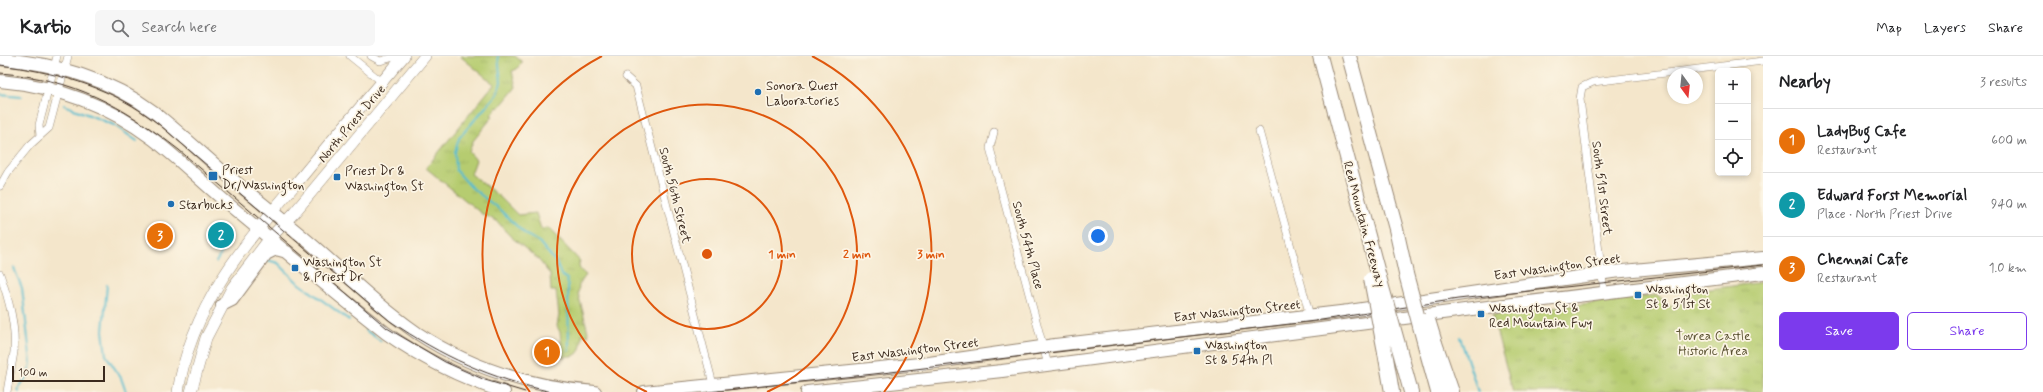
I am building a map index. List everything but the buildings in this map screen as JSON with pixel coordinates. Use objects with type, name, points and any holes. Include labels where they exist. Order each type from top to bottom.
[{"type":"highway","name":"Red Mountain Freeway","points":[[1320,56],[1360,203],[1375,278],[1411,392]]},
{"type":"highway","name":"Red Mountain Freeway","points":[[1349,56],[1396,229],[1430,344],[1438,392]]},
{"type":"highway","points":[[1375,278],[1392,392]]},
{"type":"highway","points":[[1430,344],[1452,392]]},
{"type":"main road","name":"North Priest Drive","points":[[178,392],[193,336],[210,298],[223,276],[258,229],[404,56]]},
{"type":"main road","points":[[398,88],[395,81],[397,75],[413,56]]},
{"type":"main road","name":"North Priest Drive","points":[[191,392],[206,338],[222,305],[270,238],[425,56]]},
{"type":"main road","points":[[0,59],[59,64],[102,82],[145,106],[398,318],[447,350],[477,364],[514,378],[556,387],[594,392]]},
{"type":"main road","points":[[0,81],[21,83],[53,90],[106,110],[131,124],[155,140],[258,229],[363,315],[400,342],[449,370],[504,392]]},
{"type":"main road","points":[[222,305],[232,300],[266,254],[276,250],[287,252]]},
{"type":"main road","name":"East Washington Street","points":[[644,392],[714,389],[1043,346],[1310,316],[1602,274],[1763,258]]},
{"type":"main road","points":[[807,392],[1048,365],[1604,292],[1763,273]]},
{"type":"street","points":[[0,186],[8,172],[49,128],[53,90],[59,64],[68,56]]},
{"type":"street","points":[[350,56],[382,82]]},
{"type":"street","points":[[371,56],[380,61],[398,56]]},
{"type":"street","name":"South 51st Street","points":[[1604,292],[1580,99],[1582,87],[1593,82],[1763,61]]},
{"type":"street","points":[[40,136],[39,125],[53,90],[59,64]]},
{"type":"street","name":"South 56th Street","points":[[626,77],[636,86],[714,389]]},
{"type":"street","points":[[1259,131],[1310,316]]},
{"type":"street","name":"South 54th Place","points":[[994,132],[990,148],[1048,365]]},
{"type":"street","points":[[0,274],[11,307],[14,326],[14,353],[7,392]]},
{"type":"green space","points":[[460,56],[515,56],[522,62],[517,69],[512,71],[516,87],[499,108],[497,107],[491,115],[493,116],[473,141],[469,152],[476,160],[471,174],[501,198],[518,215],[536,213],[541,229],[548,228],[580,261],[579,267],[586,275],[579,285],[578,293],[589,336],[582,334],[579,352],[575,355],[563,358],[560,332],[557,326],[559,315],[556,291],[551,291],[550,274],[538,259],[510,236],[497,221],[482,214],[426,168],[494,84]]},
{"type":"green space","name":"Tovrea Castle Historic Area","points":[[1763,282],[1763,392],[1513,392],[1492,315],[1658,295],[1667,303],[1675,306],[1681,303],[1687,292]]},
{"type":"waterway","points":[[498,56],[501,82],[497,94],[459,138],[455,152],[456,170],[471,187],[500,210],[525,234],[539,242],[556,262],[561,275],[567,279],[569,350]]},
{"type":"waterway","points":[[0,94],[21,96]]},
{"type":"waterway","points":[[64,105],[114,125],[137,141]]},
{"type":"waterway","points":[[216,262],[227,244]]},
{"type":"waterway","points":[[267,260],[278,263],[296,281],[349,320]]},
{"type":"waterway","points":[[14,268],[22,288],[31,364],[27,376],[18,389],[19,392]]},
{"type":"waterway","points":[[107,285],[103,331],[106,355],[121,378],[126,392]]},
{"type":"waterway","points":[[365,330],[381,341]]},
{"type":"waterway","points":[[1460,337],[1478,392]]},
{"type":"tram line","points":[[0,65],[59,76],[97,88],[132,106],[162,127],[390,321],[448,356],[467,365],[508,380],[552,392]]},
{"type":"tram line","points":[[0,73],[27,76],[51,81],[74,88],[117,107],[179,150],[387,328],[445,362],[485,380],[525,392]]},
{"type":"tram line","points":[[708,392],[874,374],[1315,321],[1458,299],[1763,265]]},
{"type":"place","name":"Sonora Quest Laboratories","points":[[758,92]]},
{"type":"place","name":"Priest Dr/Washington","points":[[213,176]]},
{"type":"place","name":"Priest Dr & Washington St","points":[[337,177]]},
{"type":"place","name":"Starbucks","points":[[171,204]]},
{"type":"place","name":"Edward Forst Memorial","points":[[221,235]]},
{"type":"place","name":"Chennai Cafe","points":[[160,236]]},
{"type":"place","name":"Washington St & Priest Dr","points":[[295,268]]},
{"type":"place","name":"Washington St & 51st St","points":[[1638,295]]},
{"type":"place","name":"Washington St & Red Mountain Fwy","points":[[1481,314]]},
{"type":"place","name":"Washington St & 54th Pl","points":[[1197,351]]},
{"type":"place","name":"LadyBug Cafe","points":[[547,352]]}]
